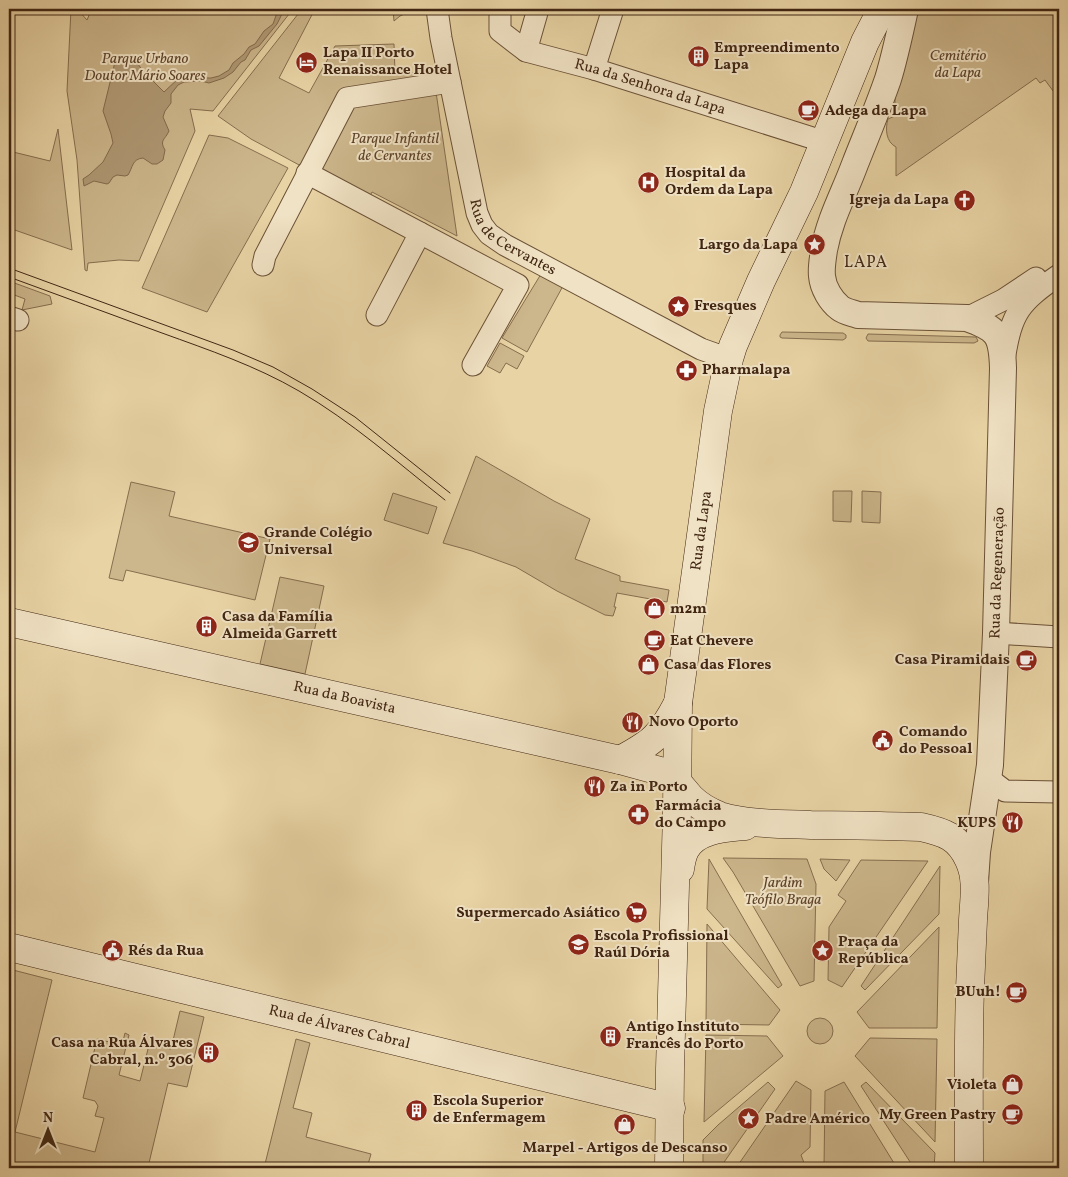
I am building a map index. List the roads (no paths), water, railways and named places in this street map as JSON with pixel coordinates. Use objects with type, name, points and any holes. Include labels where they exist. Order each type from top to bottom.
[{"type":"main road","points":[[729,359],[761,282],[804,192],[866,42],[882,9]]},
{"type":"main road","name":"Rua da Lapa","points":[[677,781],[678,703],[718,411],[729,359]]},
{"type":"main road","name":"Rua da Boavista","points":[[9,622],[620,760],[666,773],[677,781]]},
{"type":"main road","name":"Rua da Lapa","points":[[620,760],[653,740],[669,721],[678,703]]},
{"type":"main road","points":[[677,781],[693,800],[720,816],[782,824],[922,827],[948,835],[958,842],[970,862],[975,882],[970,990],[970,1168]]},
{"type":"main road","points":[[669,1168],[677,781]]},
{"type":"main road","points":[[675,887],[683,855],[694,838],[708,832],[731,827],[782,824]]},
{"type":"main road","name":"Rua de Álvares Cabral","points":[[9,946],[671,1108]]},
{"type":"street","name":"Rua de Cervantes","points":[[437,9],[441,38],[477,213],[482,225],[489,234],[538,263],[702,349],[729,359]]},
{"type":"street","name":"Rua da Senhora da Lapa","points":[[500,9],[500,31],[526,51],[594,69],[825,142]]},
{"type":"street","points":[[526,51],[538,9]]},
{"type":"street","points":[[594,69],[613,9]]},
{"type":"street","points":[[905,9],[887,80],[827,234],[822,278],[828,294],[841,309],[858,315],[967,318],[979,322],[992,329],[997,337],[1002,348],[1003,368]]},
{"type":"street","points":[[866,42],[873,36],[880,34],[887,36],[893,41],[896,49]]},
{"type":"street","points":[[263,265],[265,256],[347,98],[450,82]]},
{"type":"street","points":[[307,173],[518,285],[473,365]]},
{"type":"street","points":[[804,192],[816,190],[829,195],[837,206]]},
{"type":"street","points":[[377,315],[420,233]]},
{"type":"street","points":[[967,318],[1003,300],[1059,263]]},
{"type":"street","points":[[1003,368],[1012,322],[1018,312],[1034,293],[1059,275]]},
{"type":"street","name":"Rua da Regeneração","points":[[988,778],[996,633],[1003,368]]},
{"type":"street","points":[[996,633],[1059,637]]},
{"type":"street","points":[[975,882],[978,844],[988,778],[1005,791],[1059,792]]},
{"type":"tram line","points":[[9,268],[233,350],[273,367],[312,389],[355,417],[450,493]]},
{"type":"tram line","points":[[9,277],[215,352],[283,382],[337,415],[445,500]]},
{"type":"place","name":"Empreendimento Lapa","points":[[698,57]]},
{"type":"place","name":"Lapa II Porto Renaissance Hotel","points":[[307,62]]},
{"type":"place","name":"Adega da Lapa","points":[[809,111]]},
{"type":"place","name":"Hospital da Ordem da Lapa","points":[[649,182]]},
{"type":"place","name":"Igreja da Lapa","points":[[965,200]]},
{"type":"place","name":"Largo da Lapa","points":[[814,245]]},
{"type":"place","name":"Fresques","points":[[678,306]]},
{"type":"place","name":"Pharmalapa","points":[[686,370]]},
{"type":"place","name":"Grande Colégio Universal","points":[[248,542]]},
{"type":"place","name":"m2m","points":[[654,609]]},
{"type":"place","name":"Casa da Família Almeida Garrett","points":[[206,626]]},
{"type":"place","name":"Eat Chevere","points":[[654,641]]},
{"type":"place","name":"Casa Piramidais","points":[[1026,660]]},
{"type":"place","name":"Casa das Flores","points":[[648,665]]},
{"type":"place","name":"Novo Oporto","points":[[633,722]]},
{"type":"place","name":"Comando do Pessoal","points":[[883,741]]},
{"type":"place","name":"Za in Porto","points":[[594,787]]},
{"type":"place","name":"Farmácia do Campo","points":[[639,815]]},
{"type":"place","name":"KUPS","points":[[1012,823]]},
{"type":"place","name":"Supermercado Asiático","points":[[636,913]]},
{"type":"place","name":"Escola Profissional Raúl Dória","points":[[578,945]]},
{"type":"place","name":"Rés da Rua","points":[[112,951]]},
{"type":"place","name":"Praça da República","points":[[822,951]]},
{"type":"place","name":"BUuh!","points":[[1017,992]]},
{"type":"place","name":"Antigo Instituto Francês do Porto","points":[[610,1036]]},
{"type":"place","name":"Casa na Rua Álvares Cabral, n.º 306","points":[[209,1052]]},
{"type":"place","name":"Violeta","points":[[1013,1085]]},
{"type":"place","name":"Escola Superior de Enfermagem","points":[[417,1110]]},
{"type":"place","name":"My Green Pastry","points":[[1012,1115]]},
{"type":"place","name":"Padre Américo","points":[[749,1119]]},
{"type":"place","name":"Marpel - Artigos de Descanso","points":[[625,1125]]},
{"type":"district","name":"LAPA","points":[[866,263]]},
{"type":"park label","name":"Cemitério da Lapa","points":[[958,64]]},
{"type":"park label","name":"Parque Urbano Doutor Mário Soares","points":[[145,68]]},
{"type":"park label","name":"Parque Infantil de Cervantes","points":[[395,148]]},
{"type":"park label","name":"Jardim Teófilo Braga","points":[[783,892]]}]
